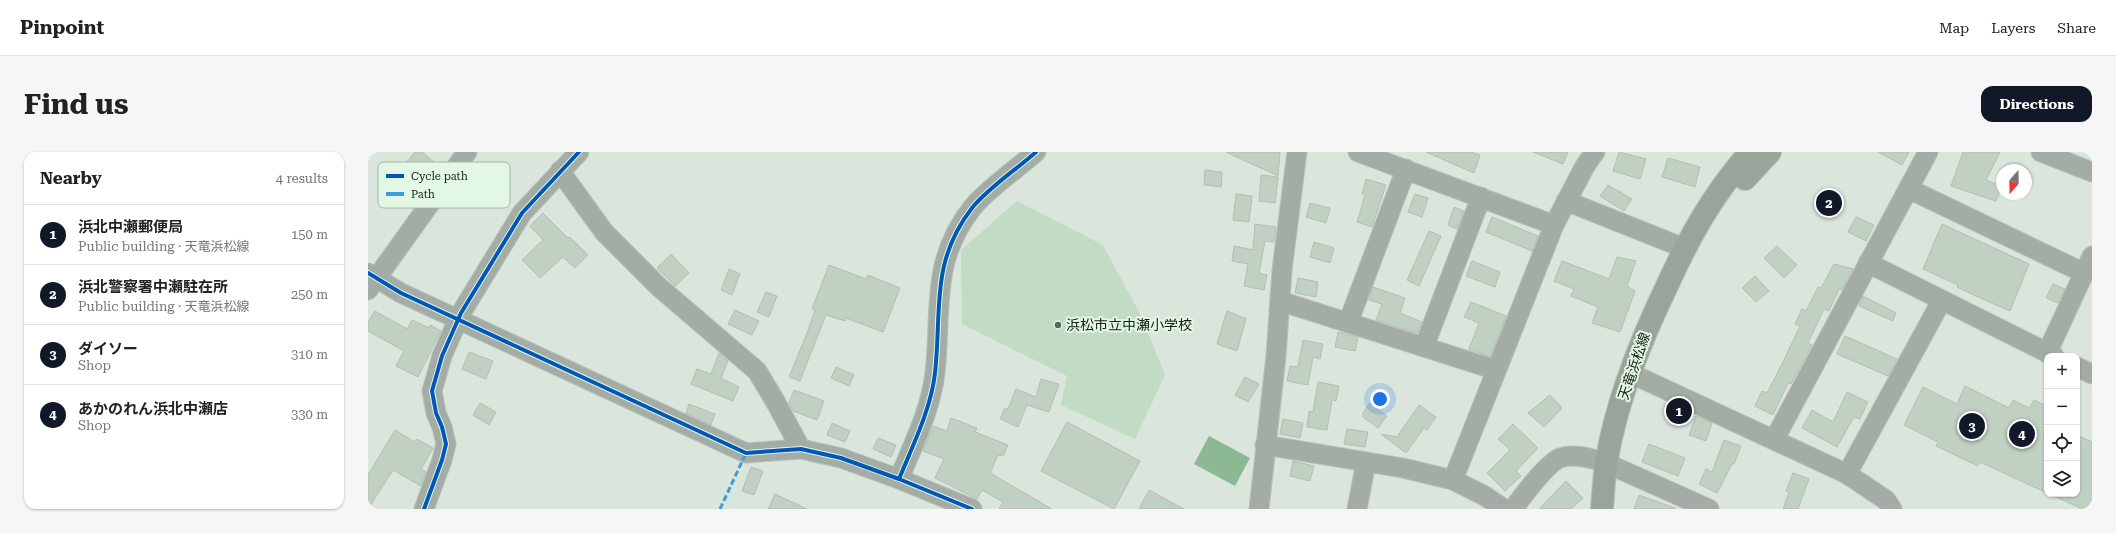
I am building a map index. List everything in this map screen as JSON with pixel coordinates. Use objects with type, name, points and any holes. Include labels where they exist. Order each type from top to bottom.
[{"type":"main road","name":"天竜浜松線","points":[[1602,509],[1606,463],[1630,373],[1645,331],[1689,240],[1714,196],[1750,152]]},
{"type":"main road","name":"天竜浜松線","points":[[1689,240],[1770,152]]},
{"type":"street","points":[[460,162],[467,152]]},
{"type":"street","points":[[424,509],[442,460],[446,444],[442,427],[436,413],[432,392],[442,356],[458,320],[522,213],[579,152]]},
{"type":"street","points":[[899,479],[928,404],[935,373],[940,284],[949,246],[973,207],[1036,152]]},
{"type":"street","points":[[1259,509],[1297,152]]},
{"type":"street","points":[[1358,152],[1380,155],[1406,169],[1554,225]]},
{"type":"street","points":[[1453,480],[1554,225],[1585,166],[1595,152]]},
{"type":"street","points":[[1774,440],[1928,152]]},
{"type":"street","points":[[2041,152],[2092,172]]},
{"type":"street","points":[[1348,322],[1406,169]]},
{"type":"street","points":[[560,171],[604,232],[659,286],[757,371],[801,449]]},
{"type":"street","points":[[1909,189],[2084,273]]},
{"type":"street","points":[[1424,347],[1481,197]]},
{"type":"street","points":[[1566,202],[1689,240]]},
{"type":"street","points":[[425,208],[371,280],[746,453],[801,449],[841,458],[899,479],[972,509]]},
{"type":"street","points":[[2050,353],[2092,256]]},
{"type":"street","points":[[1868,263],[2048,353]]},
{"type":"street","points":[[1847,474],[1942,300]]},
{"type":"street","points":[[1280,302],[1348,322],[1496,370]]},
{"type":"street","points":[[2080,368],[2092,374]]},
{"type":"street","points":[[1630,373],[1847,474],[1886,500],[1892,509]]},
{"type":"street","points":[[1265,444],[1366,462],[1453,480],[1485,496],[1504,509]]},
{"type":"street","points":[[1513,509],[1526,492],[1550,466],[1560,458],[1589,458],[1606,463],[1709,509]]},
{"type":"street","points":[[1357,509],[1366,462]]},
{"type":"shaded area","points":[[1017,201],[1103,245],[1140,314],[1165,375],[1135,439],[1061,405],[1067,376],[962,324],[961,250]]},
{"type":"shaded area","points":[[1209,436],[1250,458],[1235,486],[1194,464]]},
{"type":"building","points":[[415,152],[422,152],[434,162],[407,162]]},
{"type":"building","points":[[1226,152],[1280,152],[1278,176]]},
{"type":"building","points":[[1426,152],[1471,152],[1480,155],[1474,173]]},
{"type":"building","points":[[1533,152],[1568,152],[1563,164]]},
{"type":"building","points":[[1619,152],[1646,159],[1640,179],[1613,171]]},
{"type":"building","points":[[1878,152],[1909,152],[1902,165]]},
{"type":"building","points":[[1963,152],[2000,152],[1986,180],[1996,184],[1996,201],[1951,186]]},
{"type":"building","points":[[1668,158],[1700,167],[1695,187],[1662,177]]},
{"type":"building","points":[[1205,170],[1222,172],[1221,187],[1204,185]]},
{"type":"building","points":[[1261,175],[1278,177],[1275,203],[1259,201]]},
{"type":"building","points":[[1366,179],[1386,185],[1372,227],[1357,222],[1365,195],[1362,194]]},
{"type":"building","points":[[1608,185],[1632,199],[1624,211],[1600,196]]},
{"type":"building","points":[[1236,194],[1252,196],[1249,222],[1233,220]]},
{"type":"building","points":[[1415,194],[1428,198],[1422,217],[1408,212]]},
{"type":"building","points":[[1310,203],[1330,208],[1326,223],[1306,217]]},
{"type":"building","points":[[1454,207],[1464,211],[1457,229],[1448,225]]},
{"type":"building","points":[[543,213],[568,238],[570,237],[588,255],[575,268],[563,257],[540,278],[522,260],[543,240],[530,226]]},
{"type":"building","points":[[1492,217],[1538,236],[1532,251],[1486,232]]},
{"type":"building","points":[[1856,217],[1874,225],[1866,241],[1848,232]]},
{"type":"building","points":[[1255,224],[1276,227],[1274,242],[1265,241],[1259,273],[1267,275],[1264,290],[1244,286],[1248,264],[1232,261],[1234,246],[1253,250]]},
{"type":"building","points":[[1942,224],[2029,264],[2010,311],[1957,287],[1958,285],[1923,269]]},
{"type":"building","points":[[1429,231],[1441,236],[1419,286],[1407,280]]},
{"type":"building","points":[[1314,242],[1334,248],[1330,263],[1310,257]]},
{"type":"building","points":[[1777,246],[1797,265],[1784,278],[1764,258]]},
{"type":"building","points":[[671,254],[689,273],[675,286],[657,268]]},
{"type":"building","points":[[1617,257],[1636,261],[1627,286],[1635,291],[1620,332],[1592,323],[1598,307],[1571,296],[1574,289],[1554,281],[1562,261],[1609,279]]},
{"type":"building","points":[[1472,261],[1500,272],[1495,287],[1466,276]]},
{"type":"building","points":[[1834,264],[1853,269],[1842,290],[1839,289],[1829,311],[1824,309],[1808,343],[1812,345],[1791,384],[1788,383],[1773,415],[1755,406],[1762,391],[1767,393],[1783,362],[1800,326],[1795,324],[1802,309],[1806,311],[1818,287],[1821,288]]},
{"type":"building","points":[[829,265],[866,279],[868,275],[900,288],[883,332],[846,318],[845,321],[826,315],[800,381],[789,377],[807,333],[815,310],[812,309]]},
{"type":"building","points":[[729,269],[740,274],[732,295],[721,290]]},
{"type":"building","points":[[1755,276],[1769,291],[1756,302],[1742,288]]},
{"type":"building","points":[[1298,278],[1318,282],[1316,297],[1295,293]]},
{"type":"building","points":[[2053,284],[2065,289],[2058,303],[2046,298]]},
{"type":"building","points":[[1373,287],[1405,298],[1400,313],[1422,322],[1417,333],[1376,320],[1382,304],[1369,300]]},
{"type":"building","points":[[766,292],[777,296],[769,317],[757,312]]},
{"type":"building","points":[[1863,296],[1896,313],[1893,321],[1859,306]]},
{"type":"building","points":[[1471,302],[1506,316],[1490,357],[1469,349],[1479,323],[1464,317]]},
{"type":"building","points":[[735,310],[759,321],[752,335],[728,324]]},
{"type":"building","points":[[375,311],[407,329],[412,320],[429,328],[430,325],[441,331],[418,377],[396,366],[404,351],[368,331],[368,322]]},
{"type":"building","points":[[1227,311],[1246,319],[1237,351],[1217,344]]},
{"type":"building","points":[[1338,332],[1358,337],[1355,351],[1335,347]]},
{"type":"building","points":[[1845,336],[1897,359],[1888,376],[1837,354]]},
{"type":"building","points":[[1303,340],[1323,344],[1320,359],[1313,357],[1308,385],[1287,381],[1290,366],[1298,367]]},
{"type":"building","points":[[469,352],[493,361],[486,379],[462,369]]},
{"type":"building","points":[[719,353],[728,361],[721,378],[739,387],[733,401],[691,384],[697,369],[711,374]]},
{"type":"building","points":[[836,367],[854,375],[849,386],[831,378]]},
{"type":"building","points":[[1245,377],[1259,384],[1248,402],[1235,395]]},
{"type":"building","points":[[1041,379],[1059,384],[1049,412],[1027,405],[1018,427],[1000,419],[1005,408],[1008,409],[1016,389],[1036,397]]},
{"type":"building","points":[[1318,382],[1339,386],[1336,401],[1332,400],[1327,430],[1307,427],[1309,411],[1313,412]]},
{"type":"building","points":[[1965,386],[2009,408],[2013,400],[2029,408],[2034,400],[2044,405],[2044,492],[1980,462],[1978,466],[1936,446],[1938,442],[1904,425],[1923,387],[1957,404]]},
{"type":"building","points":[[794,390],[824,401],[817,420],[793,411],[789,403]]},
{"type":"building","points":[[1847,392],[1868,402],[1860,419],[1854,417],[1837,447],[1802,428],[1812,410],[1833,422]]},
{"type":"building","points":[[1550,395],[1562,408],[1544,427],[1528,413]]},
{"type":"building","points":[[480,403],[496,412],[489,425],[473,415]]},
{"type":"building","points":[[1370,403],[1387,416],[1378,428],[1363,417],[1363,413]]},
{"type":"building","points":[[689,404],[715,414],[711,425],[686,413]]},
{"type":"building","points":[[1419,405],[1436,417],[1427,430],[1424,428],[1406,453],[1381,434],[1397,437]]},
{"type":"building","points":[[1696,416],[1712,423],[1706,441],[1689,435]]},
{"type":"building","points":[[951,418],[977,428],[975,432],[1008,445],[1003,456],[998,455],[990,473],[1052,509],[999,509],[1003,502],[982,490],[977,499],[935,478],[944,459],[923,451],[933,426],[947,431]]},
{"type":"building","points":[[1283,419],[1303,423],[1300,438],[1280,434]]},
{"type":"building","points":[[1067,422],[1140,461],[1114,509],[1041,471]]},
{"type":"building","points":[[832,423],[850,431],[845,442],[827,435]]},
{"type":"building","points":[[1513,424],[1538,448],[1516,471],[1521,476],[1505,491],[1487,473],[1510,450],[1498,439]]},
{"type":"building","points":[[1347,429],[1368,432],[1365,447],[1344,444]]},
{"type":"building","points":[[395,430],[415,442],[417,439],[433,448],[421,469],[426,472],[421,486],[393,470],[368,509],[368,475]]},
{"type":"building","points":[[2080,436],[2092,442],[2092,509],[2082,509],[2056,497],[2080,497]]},
{"type":"building","points":[[878,438],[896,445],[891,457],[873,449]]},
{"type":"building","points":[[1724,440],[1741,446],[1734,464],[1732,464],[1717,493],[1699,484],[1706,469],[1712,472]]},
{"type":"building","points":[[1649,444],[1685,458],[1678,476],[1642,462]]},
{"type":"building","points":[[1293,461],[1314,466],[1310,481],[1290,476]]},
{"type":"building","points":[[751,467],[763,471],[754,495],[742,491]]},
{"type":"building","points":[[1793,473],[1809,479],[1798,509],[1783,509],[1789,492],[1786,491]]},
{"type":"building","points":[[1566,481],[1583,498],[1571,509],[1539,509]]},
{"type":"building","points":[[1149,490],[1184,509],[1139,509]]},
{"type":"building","points":[[775,494],[807,509],[768,509]]},
{"type":"building","points":[[1639,495],[1675,508],[1675,509],[1634,509]]},
{"type":"marked path","points":[[720,509],[746,453]]},
{"type":"cycle path","points":[[424,509],[442,460],[446,444],[442,427],[436,413],[432,391],[442,356],[461,313],[522,213],[579,152]]},
{"type":"cycle path","points":[[899,479],[921,427],[930,400],[935,373],[940,287],[949,248],[959,228],[972,208],[994,186],[1036,152]]},
{"type":"cycle path","points":[[368,273],[401,293],[746,453],[801,449],[841,458],[899,479],[972,509]]},
{"type":"place","name":"浜北警察署中瀬駐在所","points":[[1829,203]]},
{"type":"place","name":"浜松市立中瀬小学校","points":[[1058,325]]},
{"type":"place","name":"浜北中瀬郵便局","points":[[1679,411]]},
{"type":"place","name":"ダイソー","points":[[1972,426]]},
{"type":"place","name":"あかのれん浜北中瀬店","points":[[2022,434]]}]
